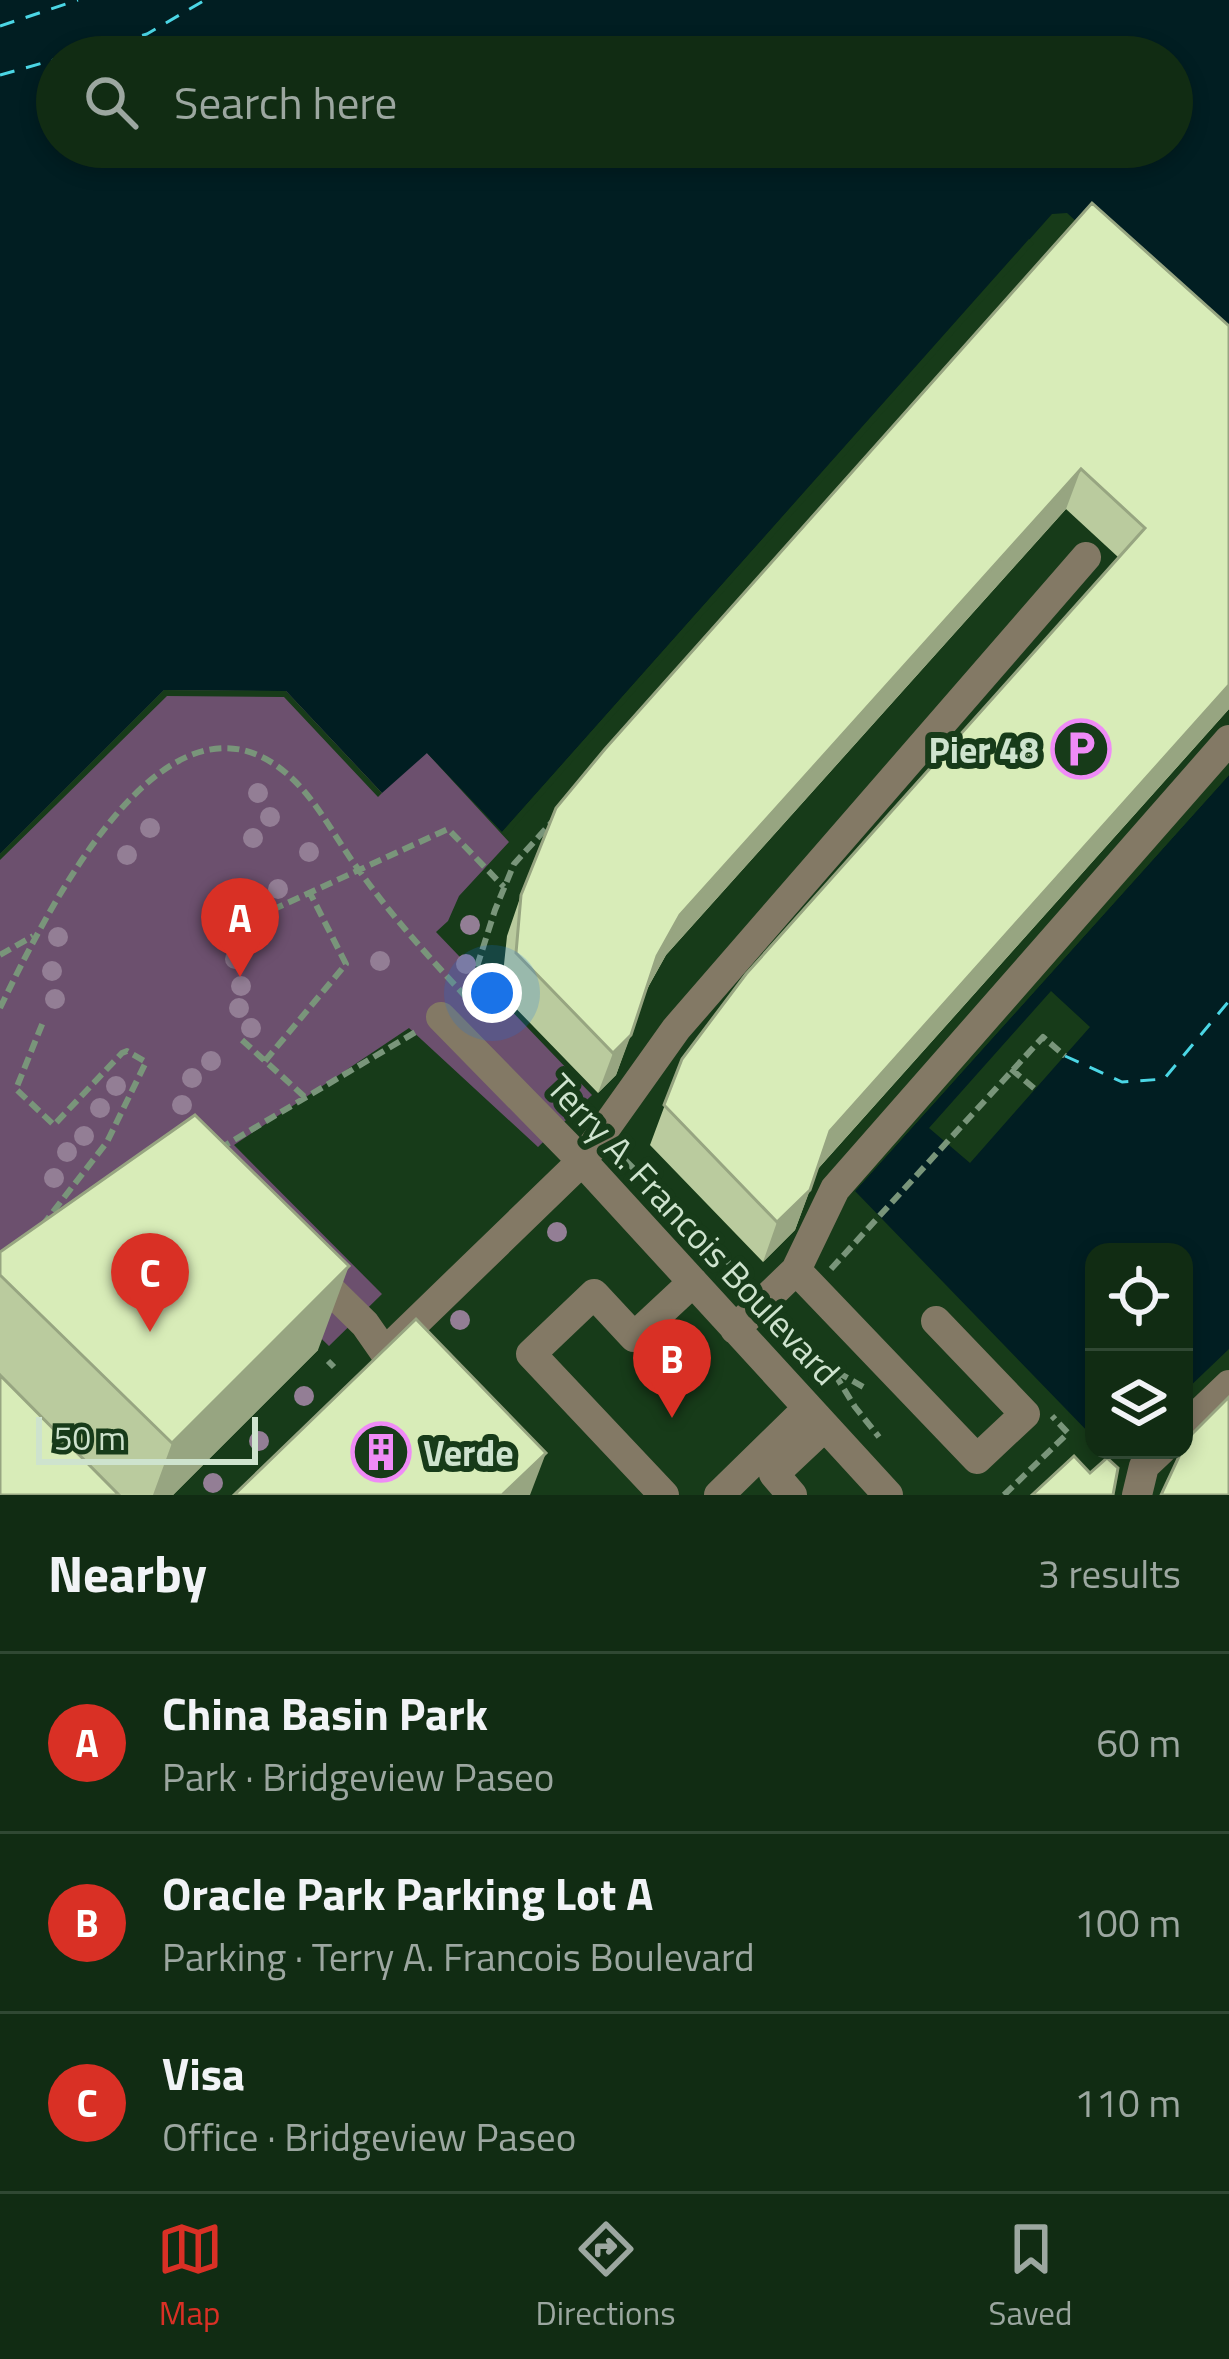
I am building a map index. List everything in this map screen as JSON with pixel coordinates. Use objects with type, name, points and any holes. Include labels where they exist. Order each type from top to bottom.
[{"type":"street","points":[[375,1362],[592,1149],[676,1029],[1085,557]]},
{"type":"street","points":[[735,1329],[796,1270],[835,1189],[1229,740]]},
{"type":"street","name":"Terry A. Francois Boulevard","points":[[441,1017],[592,1149],[693,1282],[888,1495]]},
{"type":"street","points":[[292,1253],[365,1324],[375,1362],[421,1394]]},
{"type":"street","points":[[796,1270],[977,1460],[1025,1414],[936,1321]]},
{"type":"street","points":[[664,1495],[531,1354],[594,1294],[634,1337],[693,1282]]},
{"type":"street","points":[[1193,1419],[1229,1384]]},
{"type":"street","points":[[718,1495],[815,1418]]},
{"type":"street","points":[[792,1495],[774,1474],[815,1418]]},
{"type":"street","points":[[1136,1495],[1144,1466],[1151,1459]]},
{"type":"path","points":[[0,1008],[69,877],[133,797],[169,766],[202,752],[236,749],[287,774],[420,948],[479,1010]]},
{"type":"path","points":[[216,1151],[469,1000],[477,963],[514,864],[562,811]]},
{"type":"path","points":[[272,910],[448,829],[504,887]]},
{"type":"path","points":[[265,1060],[346,964],[310,893]]},
{"type":"path","points":[[0,956],[35,935]]},
{"type":"path","points":[[40,1229],[107,1142],[146,1062],[122,1053],[54,1125],[16,1089],[43,1022]]},
{"type":"path","points":[[868,1232],[1043,1037],[1065,1056]]},
{"type":"path","points":[[242,1040],[307,1099]]},
{"type":"path","points":[[1011,1069],[1035,1089]]},
{"type":"path","points":[[592,1149],[766,1300],[833,1371],[883,1442]]},
{"type":"path","points":[[1004,1495],[1068,1433],[1049,1413]]},
{"type":"shaded area","points":[[164,690],[286,691],[427,753],[509,842],[459,896],[448,921],[436,932],[592,1095],[538,1147],[409,1028],[234,1145],[382,1294],[329,1346],[166,1189],[0,1305],[0,854]]},
{"type":"water","points":[[0,0],[1229,0],[1229,358],[1067,213],[1052,214],[502,832],[427,753],[382,793],[286,691],[164,690],[0,854]]},
{"type":"water","points":[[1229,775],[1229,1349],[1193,1383],[1193,1243],[1085,1243],[1085,1429],[855,1191]]},
{"type":"pier","points":[[1029,239],[1034,243],[506,836],[502,832]]},
{"type":"pier","points":[[164,690],[286,691],[382,793],[378,797],[284,697],[167,696],[0,860],[0,854]]},
{"type":"pier","points":[[1229,769],[1229,775],[855,1191],[849,1190]]},
{"type":"pier","points":[[1051,991],[1090,1027],[970,1163],[929,1128]]},
{"type":"building","name":"Pier 48","points":[[1092,203],[1229,326],[1229,685],[830,1131],[810,1190],[777,1222],[664,1105],[682,1059],[746,974],[1145,528],[1081,469],[680,915],[657,956],[631,1035],[613,1053],[516,953],[521,895],[556,808]]},
{"type":"building","points":[[195,1115],[349,1266],[172,1443],[0,1275],[0,1252]]},
{"type":"building","points":[[416,1319],[546,1453],[502,1495],[234,1495]]},
{"type":"building","points":[[0,1375],[119,1495],[0,1495]]},
{"type":"building","points":[[1229,1397],[1229,1495],[1161,1495],[1178,1459],[1193,1459],[1193,1433]]},
{"type":"building","points":[[1074,1456],[1090,1473],[1106,1459],[1118,1468],[1113,1495],[1032,1495]]},
{"type":"ferry route","points":[[0,26],[78,0]]},
{"type":"ferry route","points":[[140,36],[205,0]]},
{"type":"ferry route","points":[[0,75],[36,65]]},
{"type":"ferry route","points":[[1065,1056],[1122,1082],[1164,1079],[1229,1001]]},
{"type":"place","name":"Pier 48","points":[[1081,749]]},
{"type":"place","name":"China Basin Park","points":[[240,977]]},
{"type":"place","name":"Visa","points":[[150,1332]]},
{"type":"place","name":"Oracle Park Parking Lot A","points":[[672,1418]]},
{"type":"place","name":"Verde","points":[[381,1452]]}]
